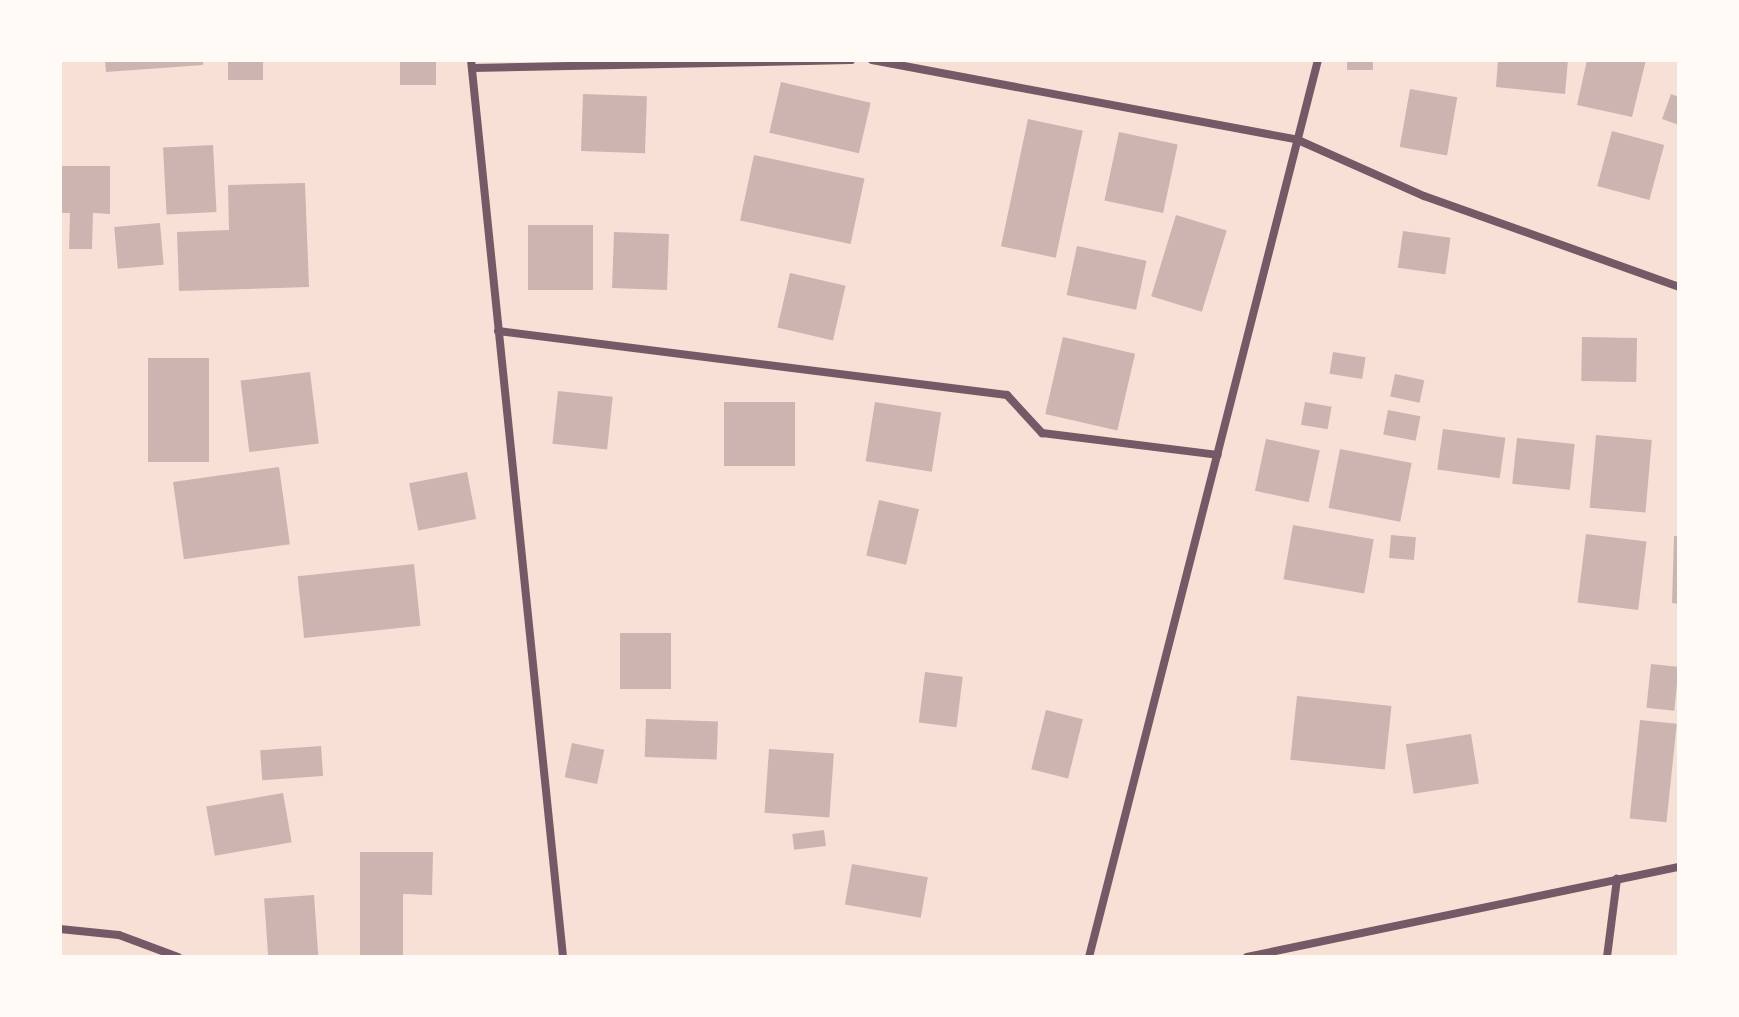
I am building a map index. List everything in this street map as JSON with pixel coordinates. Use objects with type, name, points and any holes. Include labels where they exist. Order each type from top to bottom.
[{"type":"street","points":[[563,957],[471,64],[851,60]]},
{"type":"street","points":[[872,60],[1298,140],[1424,196],[1679,287]]},
{"type":"street","points":[[1089,957],[1318,60]]},
{"type":"street","points":[[498,331],[1007,395],[1042,433],[1218,455]]},
{"type":"street","points":[[1247,957],[1679,867]]},
{"type":"street","points":[[1607,957],[1617,879]]},
{"type":"street","points":[[60,929],[119,935],[178,957]]},
{"type":"building","points":[[105,60],[203,60],[203,65],[106,72]]},
{"type":"building","points":[[228,60],[263,60],[263,80],[228,80]]},
{"type":"building","points":[[400,60],[436,60],[436,85],[400,85]]},
{"type":"building","points":[[1347,60],[1373,60],[1373,70],[1347,70]]},
{"type":"building","points":[[1498,60],[1568,60],[1565,94],[1496,87]]},
{"type":"building","points":[[1587,60],[1646,60],[1632,117],[1577,105]]},
{"type":"building","points":[[781,82],[871,103],[859,153],[769,133]]},
{"type":"building","points":[[1410,89],[1457,97],[1447,155],[1400,147]]},
{"type":"building","points":[[583,94],[647,96],[645,153],[581,151]]},
{"type":"building","points":[[1671,94],[1679,97],[1679,125],[1662,119]]},
{"type":"building","points":[[1028,119],[1083,131],[1056,258],[1001,246]]},
{"type":"building","points":[[1612,131],[1664,145],[1649,200],[1597,186]]},
{"type":"building","points":[[1119,132],[1178,144],[1163,213],[1104,200]]},
{"type":"building","points":[[213,145],[217,212],[167,215],[163,148]]},
{"type":"building","points":[[754,155],[865,178],[851,244],[740,221]]},
{"type":"building","points":[[60,166],[110,166],[110,214],[93,213],[92,249],[69,249],[70,213],[60,213]]},
{"type":"building","points":[[305,183],[309,287],[179,291],[177,232],[229,230],[228,185]]},
{"type":"building","points":[[1176,215],[1227,230],[1202,312],[1151,296]]},
{"type":"building","points":[[160,223],[164,265],[118,269],[114,227]]},
{"type":"building","points":[[528,225],[593,225],[593,290],[528,290]]},
{"type":"building","points":[[1403,231],[1451,238],[1445,274],[1398,268]]},
{"type":"building","points":[[614,232],[669,234],[667,290],[612,288]]},
{"type":"building","points":[[1077,246],[1146,261],[1136,310],[1067,295]]},
{"type":"building","points":[[790,273],[846,286],[833,340],[777,328]]},
{"type":"building","points":[[1063,337],[1135,354],[1117,431],[1045,414]]},
{"type":"building","points":[[1582,337],[1637,338],[1636,382],[1581,381]]},
{"type":"building","points":[[1333,352],[1366,357],[1362,379],[1330,374]]},
{"type":"building","points":[[148,358],[209,358],[209,462],[148,462]]},
{"type":"building","points":[[310,372],[319,443],[249,452],[241,381]]},
{"type":"building","points":[[1395,374],[1424,380],[1420,403],[1390,396]]},
{"type":"building","points":[[558,391],[613,397],[607,449],[552,444]]},
{"type":"building","points":[[724,402],[795,402],[795,466],[724,466]]},
{"type":"building","points":[[875,402],[941,412],[932,472],[866,461]]},
{"type":"building","points":[[1305,402],[1332,407],[1328,429],[1301,425]]},
{"type":"building","points":[[1388,410],[1420,416],[1416,441],[1383,435]]},
{"type":"building","points":[[1443,429],[1505,438],[1500,478],[1437,470]]},
{"type":"building","points":[[1596,435],[1652,440],[1645,513],[1590,508]]},
{"type":"building","points":[[1517,438],[1575,444],[1570,490],[1512,484]]},
{"type":"building","points":[[1266,439],[1320,450],[1309,502],[1255,491]]},
{"type":"building","points":[[1340,449],[1412,463],[1400,522],[1329,508]]},
{"type":"building","points":[[279,467],[290,544],[184,559],[173,482]]},
{"type":"building","points":[[467,472],[476,519],[418,530],[409,483]]},
{"type":"building","points":[[879,500],[919,509],[906,565],[866,556]]},
{"type":"building","points":[[1293,525],[1374,539],[1364,593],[1283,579]]},
{"type":"building","points":[[1586,534],[1647,541],[1638,610],[1578,602]]},
{"type":"building","points":[[1391,535],[1416,537],[1414,560],[1389,558]]},
{"type":"building","points":[[1674,536],[1679,536],[1679,604],[1672,603]]},
{"type":"building","points":[[414,564],[420,626],[304,638],[298,576]]},
{"type":"building","points":[[620,633],[671,633],[671,689],[620,689]]},
{"type":"building","points":[[1651,664],[1679,667],[1674,711],[1646,708]]},
{"type":"building","points":[[925,672],[963,677],[957,727],[919,723]]},
{"type":"building","points":[[1297,696],[1391,706],[1385,770],[1290,760]]},
{"type":"building","points":[[1046,710],[1083,719],[1068,778],[1031,769]]},
{"type":"building","points":[[646,719],[718,722],[717,759],[645,757]]},
{"type":"building","points":[[1640,720],[1677,724],[1666,822],[1630,818]]},
{"type":"building","points":[[1471,734],[1479,783],[1414,794],[1406,744]]},
{"type":"building","points":[[572,743],[604,750],[597,784],[565,777]]},
{"type":"building","points":[[321,746],[323,776],[262,780],[260,750]]},
{"type":"building","points":[[769,749],[834,754],[829,817],[765,813]]},
{"type":"building","points":[[283,793],[292,842],[215,856],[206,807]]},
{"type":"building","points":[[824,830],[826,846],[794,850],[792,834]]},
{"type":"building","points":[[360,852],[433,852],[432,895],[403,894],[403,957],[360,957]]},
{"type":"building","points":[[852,864],[928,877],[921,918],[845,904]]},
{"type":"building","points":[[314,895],[318,957],[268,957],[264,898]]}]
